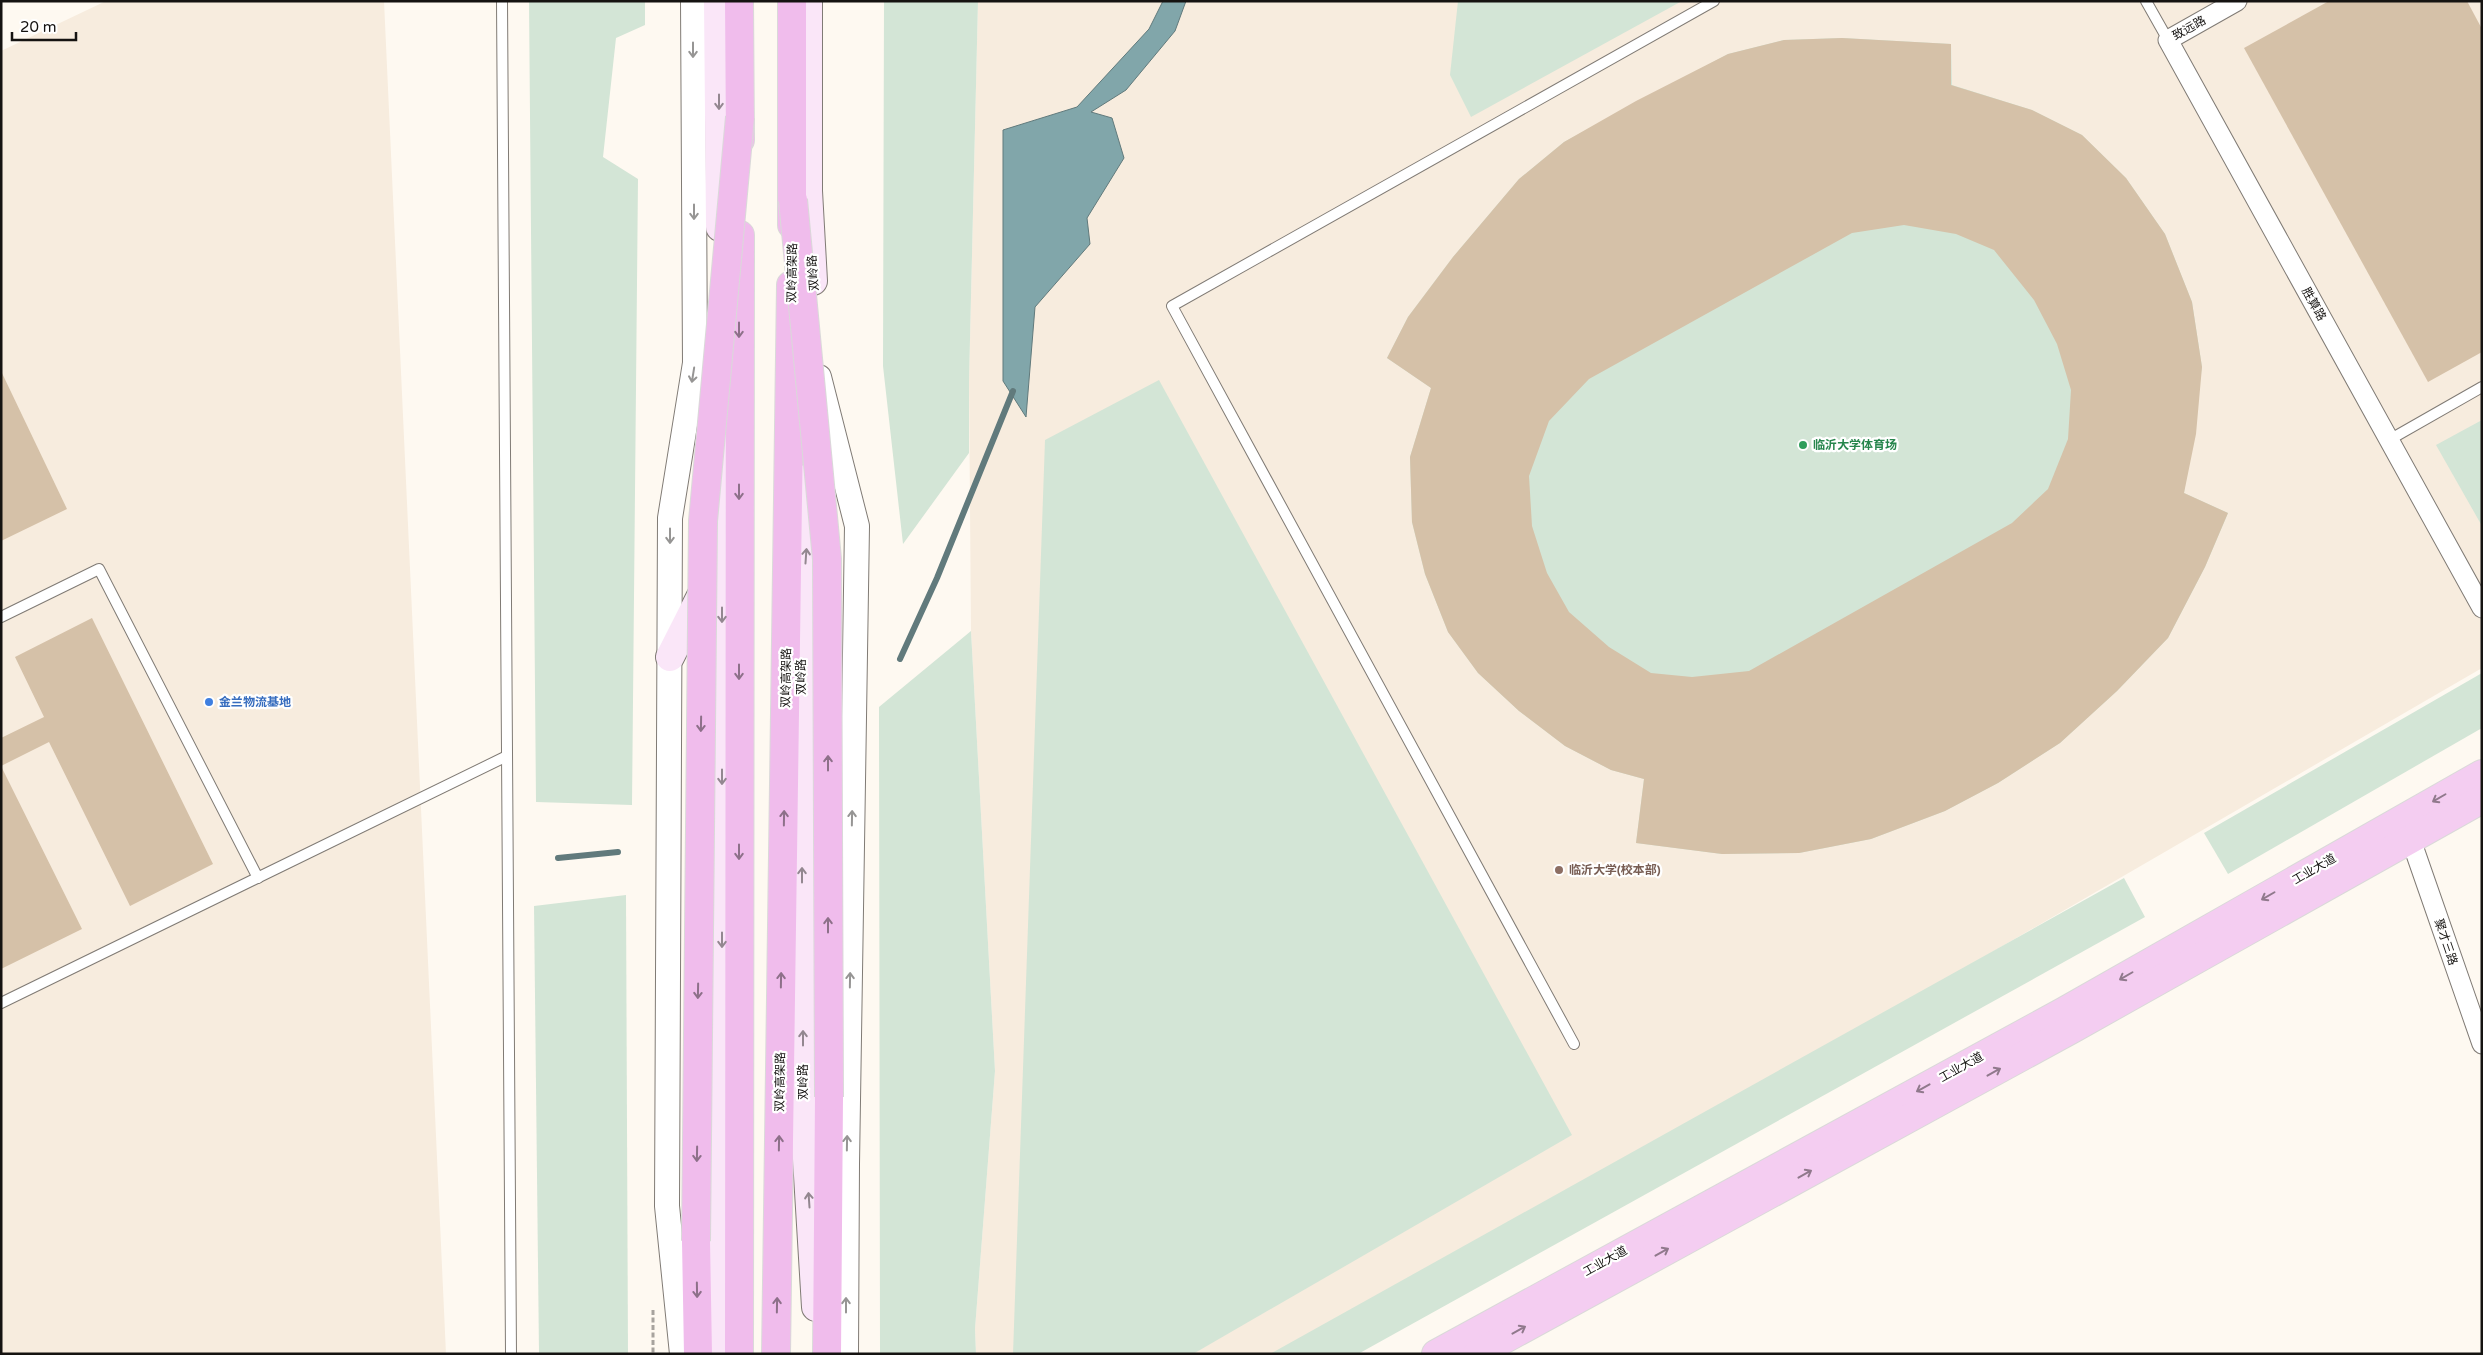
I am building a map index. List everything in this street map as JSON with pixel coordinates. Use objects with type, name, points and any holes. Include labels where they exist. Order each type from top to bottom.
[{"type":"highway","points":[[739,1],[739,1354]]},
{"type":"highway","name":"双岭高架路","points":[[776,1354],[793,200],[792,1]]},
{"type":"highway","points":[[698,1354],[696,1241],[703,521],[740,117]]},
{"type":"highway","points":[[793,200],[827,559],[829,1097],[827,1354]]},
{"type":"main road","name":"双岭路","points":[[808,1],[808,191],[819,377],[801,619],[804,1109],[819,1354]]},
{"type":"main road","points":[[715,1354],[722,1251],[722,556],[717,8]]},
{"type":"main road","points":[[670,657],[722,556]]},
{"type":"main road","name":"工业大道","points":[[1436,1354],[2063,1012],[2482,774]]},
{"type":"main road","name":"工业大道","points":[[1477,1354],[2072,1029],[2482,799]]},
{"type":"street","points":[[682,1354],[667,1206],[670,518],[694,363],[692,1]]},
{"type":"street","name":"致远路","points":[[2168,40],[2237,1]]},
{"type":"street","name":"胜算路","points":[[2168,40],[2482,608]]},
{"type":"street","points":[[819,377],[857,526],[847,1154],[846,1354]]},
{"type":"street","name":"聚才三路","points":[[2411,840],[2482,1044]]},
{"type":"lane","points":[[502,1],[512,1354]]},
{"type":"lane","points":[[1574,1044],[1172,306],[1714,1]]},
{"type":"lane","name":"胜算路","points":[[2146,1],[2168,40]]},
{"type":"lane","points":[[2389,440],[2482,387]]},
{"type":"lane","points":[[1,617],[99,569],[258,878]]},
{"type":"lane","points":[[1,1003],[507,756]]},
{"type":"shaded area","name":"金兰物流基地","points":[[106,1],[384,1],[446,1354],[1,1354],[1,51]]},
{"type":"shaded area","name":"临沂大学(校本部)","points":[[978,1],[2482,1],[2482,668],[1423,1282],[1294,1354],[976,1354],[975,1329],[995,1071],[971,631],[969,382]]},
{"type":"green space","points":[[529,1],[645,1],[645,25],[616,38],[603,157],[638,179],[632,805],[536,802]]},
{"type":"green space","points":[[884,1],[978,1],[969,453],[903,544],[883,366]]},
{"type":"green space","points":[[1458,1],[1682,1],[1471,117],[1450,75]]},
{"type":"green space","name":"临沂大学体育场","points":[[1842,38],[1951,44],[1952,85],[2032,110],[2082,135],[2126,178],[2165,234],[2192,302],[2202,367],[2184,493],[2228,513],[2205,567],[2168,638],[2117,691],[2060,743],[1998,783],[1945,811],[1871,839],[1799,853],[1722,854],[1636,843],[1644,779],[1611,770],[1565,746],[1519,711],[1478,673],[1448,632],[1425,574],[1412,522],[1410,457],[1431,388],[1387,358],[1408,317],[1453,257],[1519,179],[1564,142],[1728,54],[1784,40]]},
{"type":"green space","points":[[1159,380],[1572,1135],[1193,1354],[1013,1354],[1045,440]]},
{"type":"green space","points":[[2482,420],[2482,526],[2436,445]]},
{"type":"green space","points":[[971,631],[995,1071],[975,1329],[976,1354],[880,1354],[879,707]]},
{"type":"green space","points":[[2482,673],[2482,728],[2228,874],[2204,833]]},
{"type":"green space","points":[[2124,878],[2145,917],[1358,1354],[1270,1354]]},
{"type":"green space","points":[[626,895],[628,1354],[539,1354],[534,906]]},
{"type":"water","points":[[1163,1],[1186,1],[1175,31],[1126,90],[1091,112],[1112,118],[1124,158],[1087,218],[1090,244],[1035,307],[1026,417],[1003,381],[1003,130],[1077,107],[1149,29]]},
{"type":"building","points":[[2329,1],[2467,1],[2482,29],[2482,352],[2428,382],[2244,48]]},
{"type":"building","name":"临沂大学体育场","points":[[1842,38],[1951,44],[1951,85],[2032,110],[2082,135],[2126,178],[2165,234],[2192,302],[2202,367],[2196,434],[2184,493],[2228,513],[2205,567],[2168,638],[2117,691],[2060,743],[1998,783],[1945,811],[1871,839],[1799,853],[1722,854],[1636,843],[1644,779],[1611,770],[1565,746],[1519,711],[1478,673],[1448,632],[1425,574],[1412,522],[1410,457],[1431,388],[1387,358],[1408,317],[1453,257],[1519,179],[1564,142],[1636,101],[1728,54],[1784,40]],"holes":[[[1904,225],[1956,234],[1994,250],[2034,300],[2057,344],[2071,390],[2068,439],[2048,489],[2012,523],[1749,671],[1692,677],[1651,673],[1609,647],[1569,612],[1547,573],[1532,526],[1529,476],[1549,421],[1589,379],[1852,233]]]},
{"type":"building","points":[[1,371],[67,509],[1,541]]},
{"type":"building","points":[[92,618],[213,864],[130,906],[49,742],[1,766],[1,738],[44,717],[15,657]]},
{"type":"building","points":[[1,766],[82,929],[1,969]]},
{"type":"waterway","points":[[900,659],[937,578],[1013,391]]},
{"type":"waterway","points":[[558,858],[618,852]]},
{"type":"place","name":"临沂大学体育场","points":[[1803,445]]},
{"type":"place","name":"金兰物流基地","points":[[209,702]]},
{"type":"place","name":"临沂大学(校本部)","points":[[1559,870]]}]
